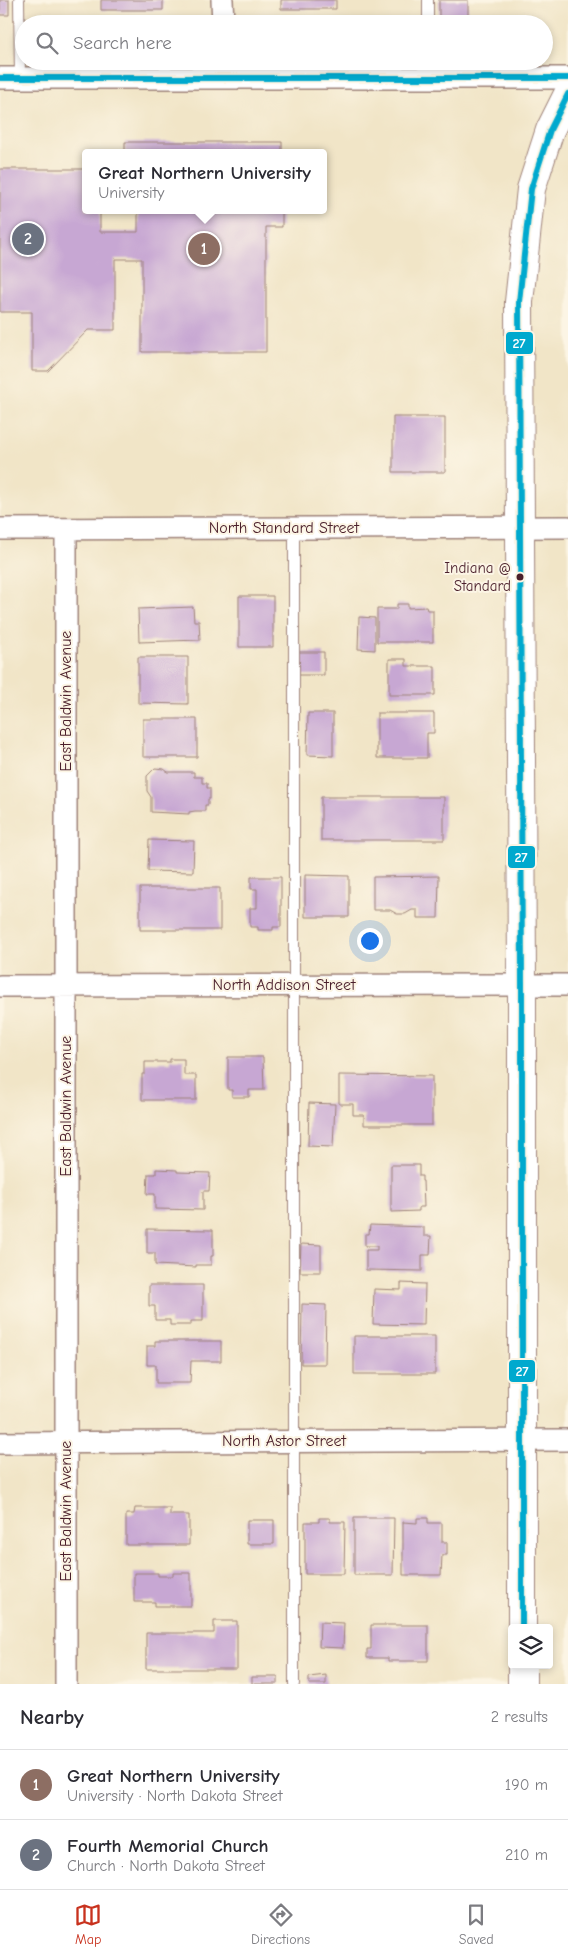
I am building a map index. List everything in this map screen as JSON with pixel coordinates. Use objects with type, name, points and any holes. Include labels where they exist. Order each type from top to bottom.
[{"type":"main road","points":[[522,1624],[519,302],[531,189],[550,130],[568,94]]},
{"type":"main road","points":[[522,1669],[522,1684]]},
{"type":"street","points":[[222,0],[222,15]]},
{"type":"street","points":[[10,78],[223,70],[428,70],[568,78]]},
{"type":"street","name":"North Standard Street","points":[[0,529],[568,527]]},
{"type":"street","name":"East Baldwin Avenue","points":[[66,529],[66,1684]]},
{"type":"street","name":"North Addison Street","points":[[0,986],[568,984]]},
{"type":"street","name":"North Astor Street","points":[[0,1443],[568,1440]]},
{"type":"lane","points":[[17,15],[19,0]]},
{"type":"lane","points":[[428,0],[428,15]]},
{"type":"lane","points":[[10,78],[15,35]]},
{"type":"lane","points":[[294,528],[294,1684]]},
{"type":"building","points":[[0,0],[9,0],[9,15],[0,15]]},
{"type":"building","points":[[101,0],[163,0],[163,10],[101,10]]},
{"type":"building","points":[[281,0],[336,0],[336,9],[281,9]]},
{"type":"building","points":[[439,0],[468,0],[468,15],[439,15]]},
{"type":"building","points":[[125,142],[282,142],[282,149],[125,149]]},
{"type":"building","points":[[0,169],[82,169],[82,214],[100,214],[100,232],[138,232],[138,214],[282,214],[282,227],[266,227],[266,352],[142,352],[142,259],[115,259],[115,330],[88,330],[48,371],[32,371],[32,312],[0,312]]},
{"type":"building","points":[[393,417],[445,417],[445,472],[393,472]]},
{"type":"building","points":[[239,596],[273,596],[273,647],[239,647]]},
{"type":"building","points":[[397,604],[408,604],[408,608],[426,607],[427,610],[433,610],[433,642],[377,642],[377,609],[397,609]]},
{"type":"building","points":[[193,607],[194,621],[199,621],[200,640],[139,642],[138,609]]},
{"type":"building","points":[[359,617],[375,618],[375,650],[358,649]]},
{"type":"building","points":[[299,652],[324,652],[324,675],[299,675]]},
{"type":"building","points":[[138,657],[188,657],[188,704],[138,703]]},
{"type":"building","points":[[389,659],[406,659],[406,666],[435,666],[435,695],[389,695]]},
{"type":"building","points":[[308,713],[333,713],[333,756],[307,755]]},
{"type":"building","points":[[377,713],[434,713],[434,733],[427,733],[427,758],[377,758]]},
{"type":"building","points":[[143,719],[197,719],[197,757],[143,757]]},
{"type":"building","points":[[155,768],[164,769],[168,772],[194,772],[194,777],[202,777],[202,783],[207,783],[207,788],[210,788],[210,799],[208,799],[208,805],[205,805],[205,811],[189,812],[189,814],[151,812],[151,797],[147,791],[147,776]]},
{"type":"building","points":[[321,797],[444,797],[444,840],[321,840]]},
{"type":"building","points":[[149,840],[194,841],[193,872],[148,871]]},
{"type":"building","points":[[305,875],[349,876],[349,917],[305,917]]},
{"type":"building","points":[[439,876],[438,918],[417,918],[417,910],[412,910],[405,914],[397,914],[390,910],[373,910],[373,877]]},
{"type":"building","points":[[251,877],[281,877],[281,927],[273,927],[273,930],[258,930],[258,927],[250,927],[250,908],[257,908],[257,889],[251,889]]},
{"type":"building","points":[[140,888],[220,888],[220,930],[140,930]]},
{"type":"building","points":[[228,1057],[263,1057],[264,1090],[249,1090],[249,1097],[232,1097],[232,1090],[228,1090]]},
{"type":"building","points":[[170,1059],[184,1059],[184,1075],[196,1075],[196,1100],[142,1100],[142,1074],[145,1074],[145,1062],[170,1062]]},
{"type":"building","points":[[339,1075],[432,1076],[432,1125],[364,1125],[364,1115],[353,1115],[353,1104],[339,1104]]},
{"type":"building","points":[[309,1103],[335,1104],[333,1147],[308,1146]]},
{"type":"building","points":[[391,1165],[419,1165],[419,1176],[422,1176],[423,1181],[424,1207],[419,1207],[419,1211],[391,1212]]},
{"type":"building","points":[[156,1169],[210,1173],[209,1191],[203,1191],[203,1210],[155,1209],[155,1194],[147,1194],[148,1174],[156,1174]]},
{"type":"building","points":[[370,1225],[424,1227],[424,1236],[431,1236],[430,1255],[422,1255],[422,1271],[366,1270],[366,1250],[377,1250],[377,1246],[365,1246],[365,1234],[369,1234]]},
{"type":"building","points":[[147,1229],[213,1230],[211,1265],[196,1265],[196,1267],[155,1265],[155,1253],[147,1253]]},
{"type":"building","points":[[301,1244],[321,1245],[321,1272],[300,1272]]},
{"type":"building","points":[[401,1283],[425,1284],[424,1325],[373,1324],[374,1289],[401,1290]]},
{"type":"building","points":[[149,1285],[203,1285],[203,1321],[191,1321],[191,1325],[170,1325],[170,1320],[155,1320],[155,1306],[149,1306]]},
{"type":"building","points":[[302,1304],[326,1305],[325,1364],[301,1364]]},
{"type":"building","points":[[354,1336],[435,1336],[435,1374],[354,1374]]},
{"type":"building","points":[[155,1341],[221,1341],[221,1361],[191,1361],[190,1383],[156,1383],[156,1365],[147,1365],[147,1346],[155,1346]]},
{"type":"building","points":[[135,1508],[170,1508],[170,1515],[189,1515],[189,1545],[126,1545],[126,1514],[134,1514]]},
{"type":"building","points":[[319,1518],[330,1518],[330,1522],[345,1522],[344,1574],[305,1574],[305,1522],[319,1522]]},
{"type":"building","points":[[354,1518],[394,1518],[393,1575],[354,1575]]},
{"type":"building","points":[[417,1518],[428,1518],[428,1523],[442,1523],[442,1542],[447,1542],[447,1555],[442,1555],[441,1575],[403,1575],[403,1522],[417,1523]]},
{"type":"building","points":[[247,1520],[274,1520],[274,1544],[247,1544]]},
{"type":"building","points":[[134,1573],[158,1573],[158,1576],[173,1576],[173,1573],[191,1573],[191,1606],[155,1606],[155,1602],[134,1602]]},
{"type":"building","points":[[214,1621],[237,1621],[237,1669],[146,1669],[146,1633],[214,1633]]},
{"type":"building","points":[[320,1622],[344,1623],[343,1648],[319,1647]]},
{"type":"building","points":[[371,1625],[428,1625],[428,1661],[388,1661],[388,1658],[367,1658],[367,1649],[371,1649]]},
{"type":"building","points":[[326,1675],[326,1684],[309,1684],[309,1677]]},
{"type":"building","points":[[252,1677],[278,1677],[278,1684],[252,1684]]},
{"type":"transit line","name":"27","points":[[0,78],[568,78]]},
{"type":"transit line","name":"27","points":[[522,1624],[519,302],[531,189],[550,130],[568,94]]},
{"type":"place","name":"Fourth Memorial Church","points":[[28,239]]},
{"type":"place","name":"Great Northern University","points":[[204,249]]},
{"type":"place","name":"Indiana @ Standard","points":[[520,577]]}]
